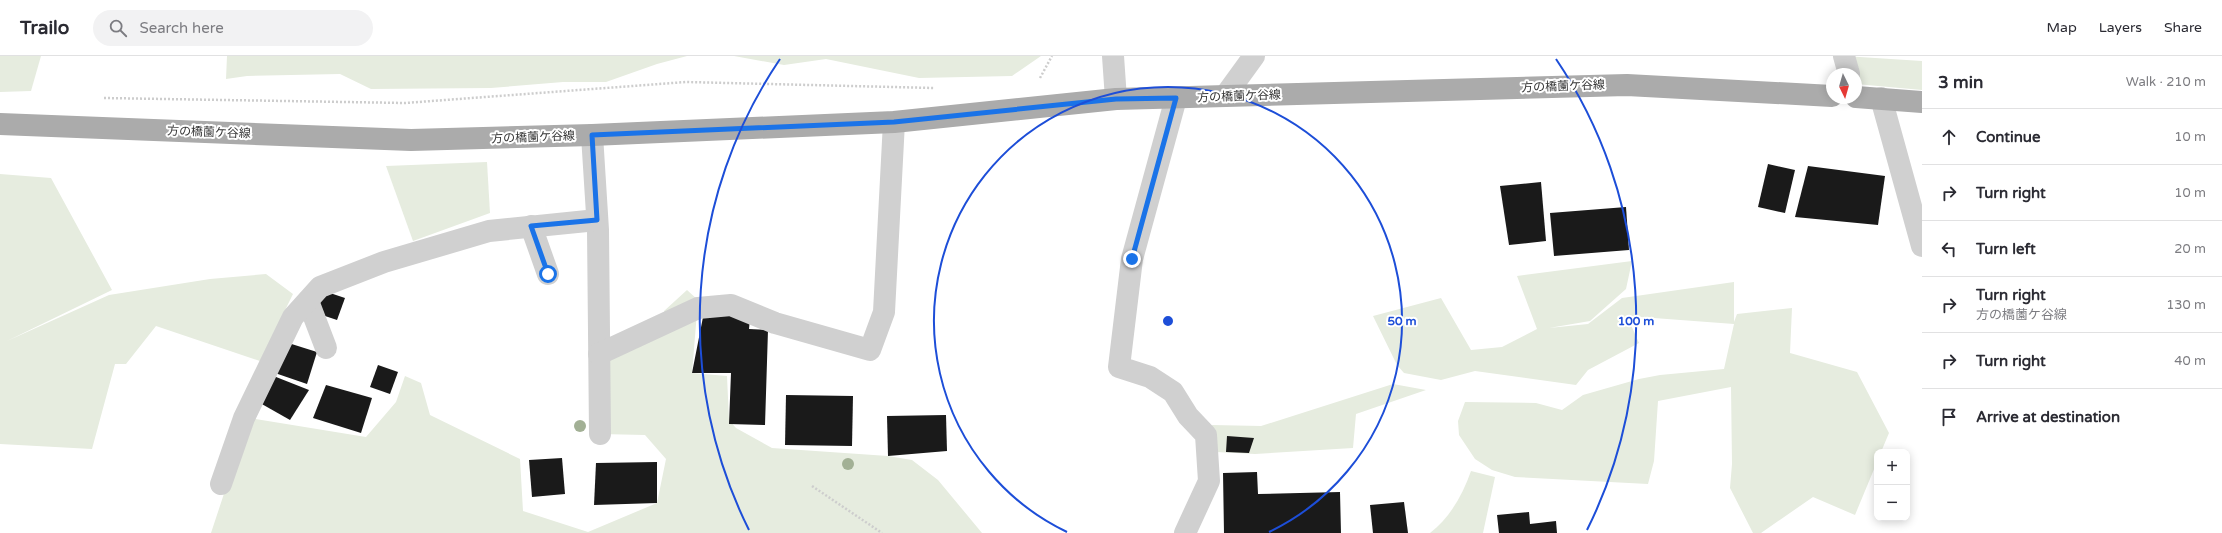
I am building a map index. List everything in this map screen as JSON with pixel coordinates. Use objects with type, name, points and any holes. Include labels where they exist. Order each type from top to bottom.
[{"type":"main road","name":"方の橋薗ケ谷線","points":[[0,124],[411,140],[592,135],[894,122],[1116,99],[1627,85],[1826,96]]},
{"type":"main road","points":[[1862,97],[1922,102]]},
{"type":"street","points":[[1113,56],[1116,99]]},
{"type":"street","points":[[1225,96],[1254,56]]},
{"type":"street","points":[[1844,56],[1847,68]]},
{"type":"street","points":[[1176,98],[1132,259],[1119,367],[1150,377],[1172,392],[1188,416],[1206,435],[1209,481],[1184,533]]},
{"type":"street","points":[[1881,98],[1922,246]]},
{"type":"street","points":[[599,354],[698,308],[731,305],[775,323],[870,350],[884,312],[894,122]]},
{"type":"street","points":[[592,135],[597,220],[600,434]]},
{"type":"street","points":[[220,484],[244,418],[293,317],[320,287],[384,262],[489,231],[597,220]]},
{"type":"street","points":[[531,226],[548,274]]},
{"type":"street","points":[[308,301],[326,348]]},
{"type":"path","points":[[1037,84],[1052,56]]},
{"type":"path","points":[[103,98],[405,104],[686,82],[940,89]]},
{"type":"path","points":[[812,486],[882,533]]},
{"type":"shaded area","points":[[0,56],[41,56],[31,91],[0,92]]},
{"type":"shaded area","points":[[227,56],[687,56],[657,64],[606,82],[563,82],[491,88],[371,89],[340,74],[247,76],[226,79]]},
{"type":"shaded area","points":[[734,56],[1041,56],[1012,76],[919,78],[826,59],[784,65]]},
{"type":"shaded area","points":[[1844,56],[1922,61],[1922,90],[1862,85],[1862,68],[1852,68]]},
{"type":"shaded area","points":[[487,162],[490,213],[413,241],[386,166]]},
{"type":"shaded area","points":[[0,174],[51,178],[112,290],[7,341],[109,295],[210,279],[266,274],[293,294],[260,361],[156,326],[126,364],[115,364],[92,449],[0,444]]},
{"type":"shaded area","points":[[1632,261],[1626,289],[1590,321],[1549,328],[1588,324],[1622,298],[1734,282],[1734,322],[1737,314],[1792,308],[1790,353],[1857,372],[1889,433],[1882,449],[1874,449],[1874,469],[1855,515],[1813,497],[1761,533],[1753,533],[1730,488],[1732,464],[1731,387],[1658,401],[1654,461],[1648,484],[1515,477],[1492,470],[1475,459],[1459,435],[1458,421],[1465,402],[1536,403],[1562,410],[1583,395],[1639,379],[1660,375],[1724,369],[1734,324],[1627,316],[1639,343],[1588,370],[1576,385],[1475,371],[1441,380],[1404,373],[1397,365],[1373,316],[1441,298],[1471,350],[1502,347],[1537,329],[1517,276]]},
{"type":"shaded area","points":[[687,290],[698,300],[692,373],[727,376],[729,420],[736,428],[772,448],[888,456],[912,460],[938,480],[982,533],[211,533],[249,418],[366,437],[396,402],[405,376],[421,383],[430,415],[520,459],[523,511],[588,532],[657,503],[666,459],[645,435],[600,434],[606,357],[667,333],[664,311]]},
{"type":"shaded area","points":[[1393,384],[1426,390],[1356,414],[1353,448],[1255,454],[1216,452],[1212,425],[1261,426]]},
{"type":"shaded area","points":[[1471,471],[1495,477],[1483,533],[1430,533],[1450,513],[1464,488]]},
{"type":"building","points":[[1768,164],[1795,170],[1785,213],[1758,207]]},
{"type":"building","points":[[1808,166],[1885,176],[1878,225],[1795,217]]},
{"type":"building","points":[[1541,182],[1546,241],[1509,245],[1500,186]]},
{"type":"building","points":[[1626,207],[1629,250],[1554,256],[1550,213]]},
{"type":"building","points":[[324,291],[345,298],[337,320],[316,313]]},
{"type":"building","points":[[704,312],[750,318],[749,329],[768,330],[765,425],[729,424],[731,373],[692,373]]},
{"type":"building","points":[[282,341],[317,352],[307,384],[272,372]]},
{"type":"building","points":[[378,365],[398,372],[390,394],[370,387]]},
{"type":"building","points":[[271,375],[309,390],[290,420],[260,403]]},
{"type":"building","points":[[326,385],[372,398],[361,433],[313,418]]},
{"type":"building","points":[[786,395],[853,396],[852,446],[785,445]]},
{"type":"building","points":[[946,415],[947,451],[888,456],[887,416]]},
{"type":"building","points":[[1227,436],[1254,438],[1249,453],[1226,452]]},
{"type":"building","points":[[562,458],[565,494],[532,497],[529,460]]},
{"type":"building","points":[[657,462],[657,503],[594,505],[596,463]]},
{"type":"building","points":[[1257,472],[1258,494],[1340,492],[1341,533],[1224,533],[1223,473]]},
{"type":"building","points":[[1404,502],[1408,533],[1373,533],[1370,505]]},
{"type":"building","points":[[1529,512],[1530,524],[1556,521],[1557,533],[1499,533],[1497,515]]},
{"type":"route","points":[[548,274],[531,226],[597,220],[592,135],[894,122],[1116,99],[1176,98],[1132,259]]}]
